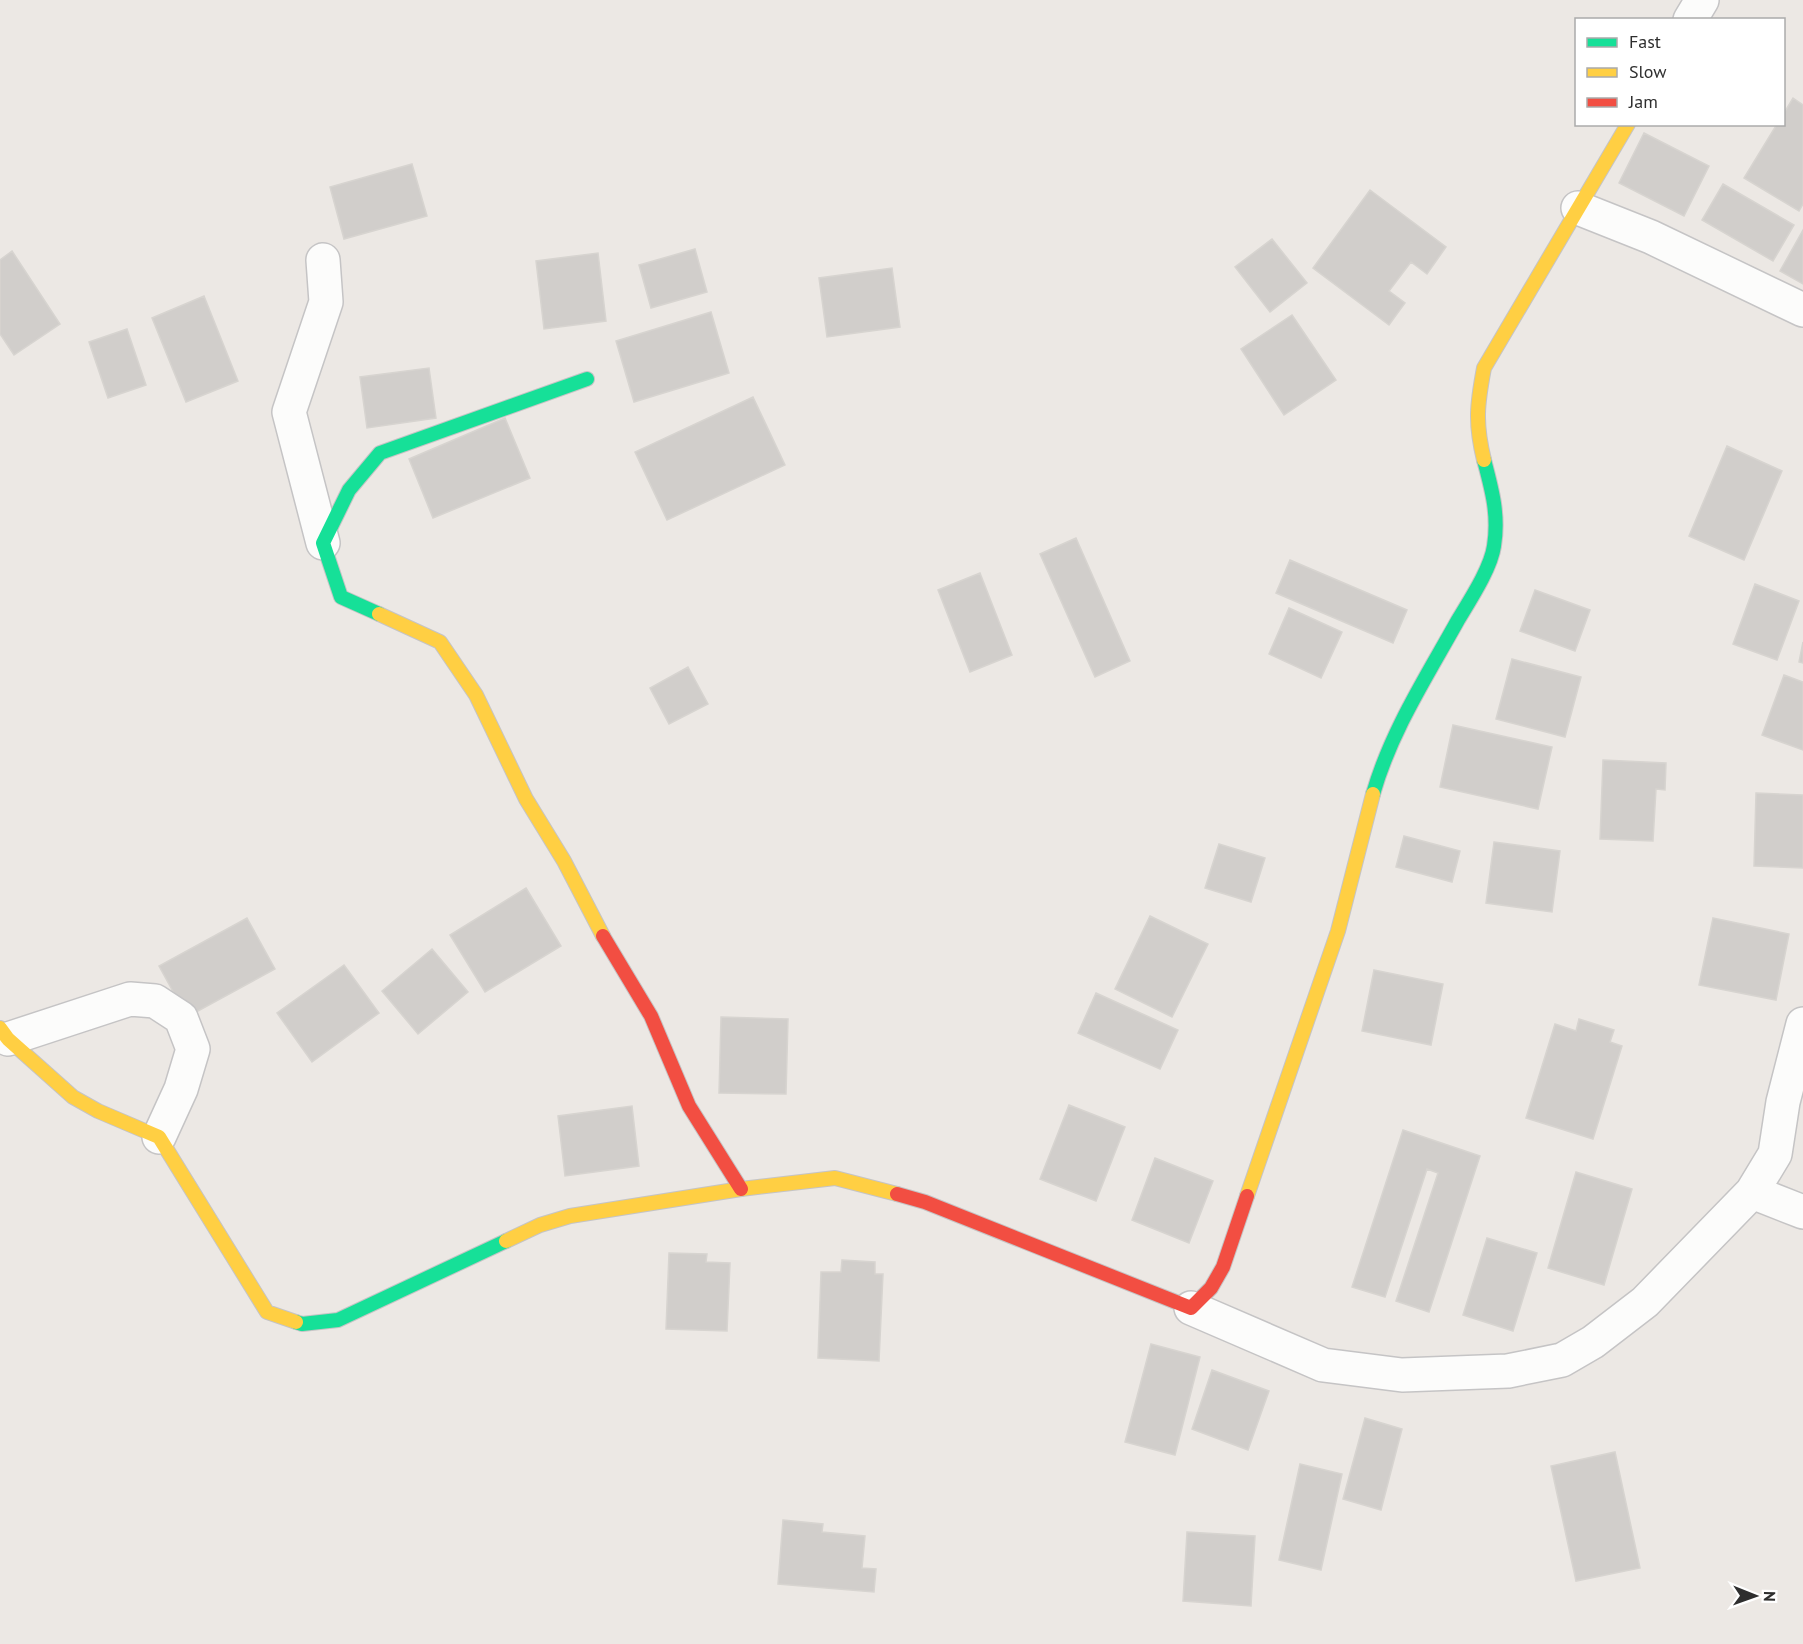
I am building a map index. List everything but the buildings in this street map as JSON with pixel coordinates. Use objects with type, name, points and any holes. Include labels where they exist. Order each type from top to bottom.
[{"type":"street","points":[[1691,18],[1702,0]]},
{"type":"street","points":[[1191,1308],[1211,1288],[1223,1267],[1338,931],[1380,769],[1400,724],[1480,582],[1494,548],[1496,507],[1479,438],[1477,405],[1484,368],[1627,126]]},
{"type":"street","points":[[1578,208],[1651,237],[1803,309]]},
{"type":"street","points":[[323,260],[326,302],[289,412],[322,543],[341,597],[440,642],[476,695],[526,799],[564,861],[612,953],[651,1016],[690,1106],[741,1189]]},
{"type":"street","points":[[322,543],[349,490],[380,453],[587,379]]},
{"type":"street","points":[[4,1034],[130,999],[155,1001],[172,1012],[181,1018],[193,1049],[181,1089],[159,1137]]},
{"type":"street","points":[[4,1034],[73,1097],[98,1111],[159,1137],[267,1312],[302,1324],[338,1320],[540,1225],[570,1216],[741,1189],[835,1179],[879,1188],[925,1202],[1191,1308],[1323,1365],[1402,1375],[1508,1371],[1562,1360],[1593,1342],[1646,1302],[1752,1192],[1775,1154],[1783,1102],[1803,1024]]},
{"type":"street","points":[[1752,1192],[1803,1212]]},
{"type":"traffic: fast","points":[[379,614],[341,597],[323,543],[349,490],[380,453],[587,379]]},
{"type":"traffic: fast","points":[[1373,794],[1400,726],[1479,584],[1492,555],[1495,513],[1484,460]]},
{"type":"traffic: fast","points":[[296,1322],[302,1324],[338,1320],[506,1241]]},
{"type":"traffic: slow","points":[[1484,460],[1478,414],[1484,368],[1627,126]]},
{"type":"traffic: slow","points":[[379,614],[440,642],[476,695],[526,799],[564,861],[603,936]]},
{"type":"traffic: slow","points":[[1247,1196],[1338,931],[1373,794]]},
{"type":"traffic: slow","points":[[0,1028],[8,1039],[73,1097],[98,1111],[159,1137],[267,1312],[296,1322]]},
{"type":"traffic: slow","points":[[506,1241],[540,1225],[570,1216],[741,1189],[835,1178],[897,1194]]},
{"type":"traffic: jam","points":[[603,936],[651,1016],[689,1106],[741,1189]]},
{"type":"traffic: jam","points":[[897,1194],[925,1202],[1191,1308],[1211,1288],[1223,1267],[1247,1196]]}]
